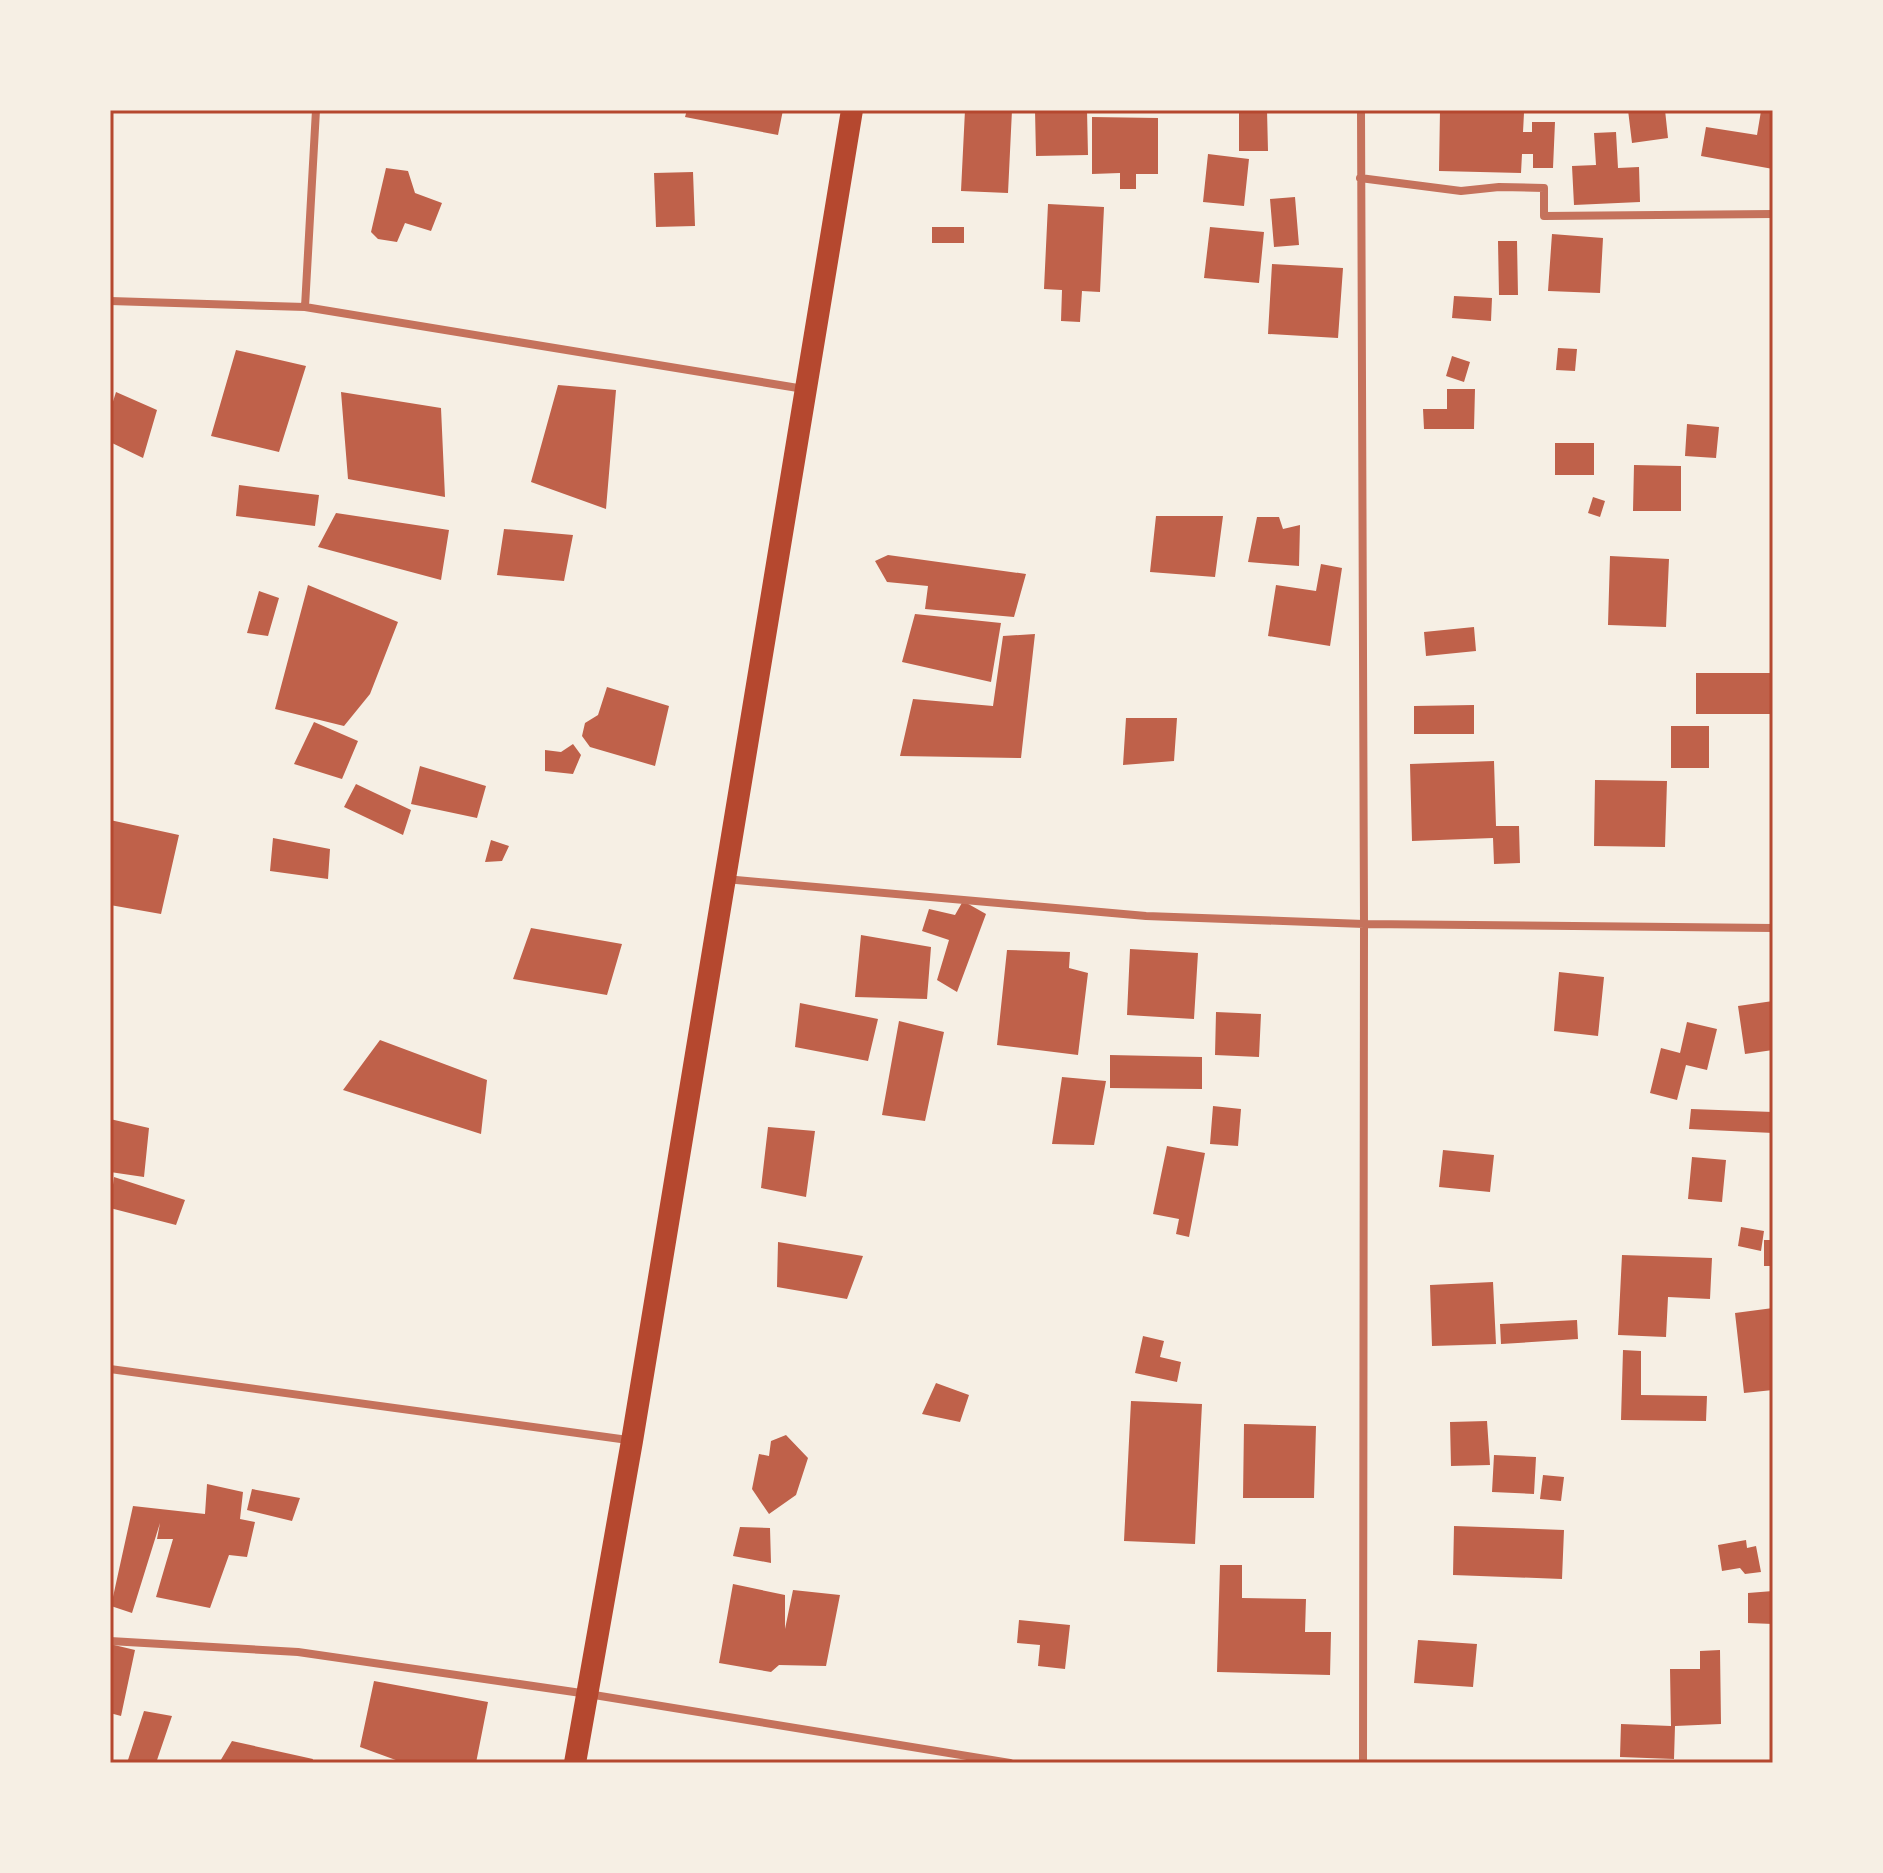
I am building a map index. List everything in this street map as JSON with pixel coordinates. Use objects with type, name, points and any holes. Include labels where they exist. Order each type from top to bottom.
[{"type":"highway","points":[[575,1763],[632,1441],[852,110]]},
{"type":"street","points":[[305,307],[316,110]]},
{"type":"street","points":[[1361,110],[1363,1763]]},
{"type":"street","points":[[1360,178],[1461,191],[1499,187],[1544,188],[1544,216],[1773,214]]},
{"type":"street","points":[[110,301],[305,307],[805,390]]},
{"type":"street","points":[[724,879],[1146,916],[1364,924],[1773,928]]},
{"type":"street","points":[[110,1369],[632,1441]]},
{"type":"street","points":[[110,1641],[298,1652],[588,1694],[1010,1763]]},
{"type":"building","points":[[687,110],[783,110],[778,135],[685,117]]},
{"type":"building","points":[[965,110],[1012,110],[1008,193],[961,191]]},
{"type":"building","points":[[1035,110],[1087,110],[1088,155],[1036,156]]},
{"type":"building","points":[[1239,110],[1267,110],[1268,151],[1239,151]]},
{"type":"building","points":[[1440,110],[1524,113],[1523,132],[1532,132],[1532,122],[1555,122],[1553,168],[1533,168],[1533,154],[1522,154],[1521,173],[1439,171]]},
{"type":"building","points":[[1533,110],[1557,110],[1557,113],[1533,113]]},
{"type":"building","points":[[1628,110],[1665,110],[1668,138],[1632,143]]},
{"type":"building","points":[[1761,111],[1773,113],[1773,169],[1701,156],[1706,127],[1757,135]]},
{"type":"building","points":[[1092,117],[1158,118],[1158,174],[1136,174],[1136,189],[1120,189],[1120,173],[1092,174]]},
{"type":"building","points":[[1616,132],[1618,168],[1639,167],[1640,202],[1574,205],[1572,166],[1596,165],[1594,133]]},
{"type":"building","points":[[1208,154],[1249,159],[1244,206],[1203,202]]},
{"type":"building","points":[[386,168],[408,171],[415,193],[442,203],[431,231],[405,223],[397,242],[378,239],[371,232]]},
{"type":"building","points":[[693,172],[695,226],[656,227],[654,173]]},
{"type":"building","points":[[1295,197],[1299,245],[1274,247],[1270,199]]},
{"type":"building","points":[[1048,204],[1104,207],[1100,292],[1082,291],[1080,322],[1061,321],[1062,290],[1044,289]]},
{"type":"building","points":[[932,227],[964,227],[964,243],[932,243]]},
{"type":"building","points":[[1210,227],[1264,232],[1259,283],[1204,278]]},
{"type":"building","points":[[1552,234],[1603,238],[1600,293],[1548,291]]},
{"type":"building","points":[[1498,241],[1517,241],[1518,295],[1499,295]]},
{"type":"building","points":[[1272,264],[1343,268],[1338,338],[1268,334]]},
{"type":"building","points":[[1454,296],[1492,298],[1491,321],[1452,318]]},
{"type":"building","points":[[1558,348],[1577,349],[1575,371],[1556,370]]},
{"type":"building","points":[[236,350],[306,366],[279,452],[211,436]]},
{"type":"building","points":[[1452,356],[1470,362],[1464,382],[1446,376]]},
{"type":"building","points":[[558,385],[616,390],[606,509],[531,482]]},
{"type":"building","points":[[1447,389],[1475,389],[1474,429],[1424,429],[1423,409],[1447,409]]},
{"type":"building","points":[[116,392],[157,410],[143,458],[110,442],[110,411]]},
{"type":"building","points":[[341,392],[441,408],[445,497],[348,479]]},
{"type":"building","points":[[1687,424],[1719,427],[1716,458],[1685,456]]},
{"type":"building","points":[[1555,443],[1594,443],[1594,475],[1555,475]]},
{"type":"building","points":[[1634,465],[1681,466],[1681,511],[1633,511]]},
{"type":"building","points":[[239,485],[319,495],[315,526],[236,516]]},
{"type":"building","points":[[1593,497],[1605,501],[1600,517],[1588,513]]},
{"type":"building","points":[[336,513],[449,530],[441,580],[318,547]]},
{"type":"building","points":[[1156,516],[1223,516],[1215,577],[1150,572]]},
{"type":"building","points":[[1257,517],[1279,517],[1283,529],[1300,525],[1299,566],[1248,562]]},
{"type":"building","points":[[504,529],[573,535],[564,581],[497,575]]},
{"type":"building","points":[[888,555],[1026,574],[1014,617],[925,609],[928,586],[887,582],[875,561]]},
{"type":"building","points":[[1610,556],[1669,559],[1666,627],[1608,625]]},
{"type":"building","points":[[1321,564],[1342,568],[1330,646],[1268,636],[1276,585],[1316,591]]},
{"type":"building","points":[[308,585],[398,622],[370,694],[344,726],[275,709]]},
{"type":"building","points":[[259,591],[279,598],[268,636],[247,633]]},
{"type":"building","points":[[915,614],[1001,623],[991,682],[902,662]]},
{"type":"building","points":[[1474,627],[1476,651],[1426,656],[1424,632]]},
{"type":"building","points":[[1035,634],[1021,758],[900,756],[913,699],[993,706],[1003,636]]},
{"type":"building","points":[[1696,673],[1773,673],[1773,714],[1696,714]]},
{"type":"building","points":[[607,687],[669,706],[655,766],[590,747],[582,736],[585,723],[598,715]]},
{"type":"building","points":[[1474,705],[1474,734],[1414,734],[1414,706]]},
{"type":"building","points":[[1126,718],[1177,718],[1174,761],[1123,765]]},
{"type":"building","points":[[314,722],[358,741],[342,779],[294,764]]},
{"type":"building","points":[[1671,726],[1709,726],[1709,768],[1671,768]]},
{"type":"building","points":[[573,744],[581,755],[573,774],[545,771],[545,750],[561,752]]},
{"type":"building","points":[[1494,761],[1496,826],[1519,826],[1520,863],[1494,864],[1493,838],[1412,841],[1410,764]]},
{"type":"building","points":[[420,766],[486,786],[477,818],[411,804]]},
{"type":"building","points":[[1595,780],[1667,781],[1665,847],[1594,846]]},
{"type":"building","points":[[356,784],[411,810],[403,835],[344,807]]},
{"type":"building","points":[[110,820],[179,835],[161,914],[110,905]]},
{"type":"building","points":[[273,838],[330,849],[328,879],[270,871]]},
{"type":"building","points":[[491,840],[509,846],[502,861],[485,862]]},
{"type":"building","points":[[963,901],[986,914],[957,992],[937,980],[949,940],[922,931],[929,909],[955,915]]},
{"type":"building","points":[[531,928],[622,944],[607,995],[513,979]]},
{"type":"building","points":[[861,935],[931,947],[927,999],[855,997]]},
{"type":"building","points":[[1130,949],[1198,953],[1194,1019],[1127,1015]]},
{"type":"building","points":[[1007,950],[1070,952],[1069,968],[1088,973],[1078,1055],[997,1045]]},
{"type":"building","points":[[1559,972],[1604,977],[1598,1036],[1554,1031]]},
{"type":"building","points":[[1773,1001],[1773,1050],[1745,1054],[1738,1006]]},
{"type":"building","points":[[800,1003],[878,1019],[868,1061],[795,1047]]},
{"type":"building","points":[[1216,1012],[1261,1014],[1259,1057],[1215,1055]]},
{"type":"building","points":[[899,1021],[944,1032],[925,1121],[882,1115]]},
{"type":"building","points":[[1687,1022],[1717,1029],[1707,1070],[1686,1065],[1677,1100],[1650,1093],[1661,1048],[1680,1053]]},
{"type":"building","points":[[380,1040],[487,1080],[481,1134],[343,1090]]},
{"type":"building","points":[[1110,1055],[1202,1057],[1202,1089],[1110,1088]]},
{"type":"building","points":[[1062,1077],[1106,1081],[1094,1145],[1052,1144]]},
{"type":"building","points":[[1213,1106],[1241,1109],[1238,1146],[1210,1144]]},
{"type":"building","points":[[1691,1109],[1773,1112],[1773,1133],[1689,1129]]},
{"type":"building","points":[[110,1119],[149,1128],[144,1177],[110,1172]]},
{"type":"building","points":[[768,1127],[815,1131],[806,1197],[761,1188]]},
{"type":"building","points":[[1167,1146],[1205,1153],[1189,1237],[1176,1234],[1179,1219],[1153,1214]]},
{"type":"building","points":[[1443,1150],[1494,1155],[1490,1192],[1439,1187]]},
{"type":"building","points":[[1692,1157],[1726,1160],[1722,1202],[1688,1199]]},
{"type":"building","points":[[114,1177],[185,1200],[176,1225],[110,1208]]},
{"type":"building","points":[[1741,1227],[1764,1231],[1761,1251],[1738,1246]]},
{"type":"building","points":[[1764,1240],[1773,1240],[1773,1266],[1764,1266]]},
{"type":"building","points":[[778,1242],[863,1256],[847,1299],[777,1287]]},
{"type":"building","points":[[1622,1255],[1712,1258],[1710,1299],[1668,1297],[1666,1337],[1618,1335]]},
{"type":"building","points":[[1493,1282],[1496,1344],[1432,1346],[1430,1285]]},
{"type":"building","points":[[1773,1308],[1773,1390],[1744,1393],[1735,1313]]},
{"type":"building","points":[[1577,1320],[1578,1339],[1501,1344],[1500,1324]]},
{"type":"building","points":[[1143,1336],[1164,1341],[1160,1357],[1181,1362],[1177,1382],[1135,1373]]},
{"type":"building","points":[[1623,1350],[1641,1351],[1641,1395],[1707,1396],[1706,1421],[1621,1420]]},
{"type":"building","points":[[936,1383],[969,1395],[960,1422],[922,1414]]},
{"type":"building","points":[[1131,1401],[1202,1404],[1195,1544],[1124,1541]]},
{"type":"building","points":[[1487,1421],[1490,1465],[1451,1466],[1450,1422]]},
{"type":"building","points":[[1244,1424],[1316,1426],[1314,1498],[1243,1498]]},
{"type":"building","points":[[786,1435],[808,1458],[796,1495],[769,1514],[752,1489],[759,1454],[769,1456],[771,1441]]},
{"type":"building","points":[[1494,1455],[1536,1457],[1534,1494],[1492,1492]]},
{"type":"building","points":[[1543,1475],[1564,1477],[1561,1501],[1540,1499]]},
{"type":"building","points":[[207,1484],[243,1492],[240,1519],[255,1522],[247,1557],[229,1555],[210,1608],[156,1597],[173,1539],[157,1539],[160,1523],[132,1613],[111,1606],[133,1506],[205,1514]]},
{"type":"building","points":[[252,1489],[300,1498],[292,1521],[247,1510]]},
{"type":"building","points":[[1454,1526],[1564,1530],[1562,1579],[1453,1575]]},
{"type":"building","points":[[740,1527],[770,1528],[771,1563],[733,1556]]},
{"type":"building","points":[[1746,1540],[1747,1548],[1756,1546],[1761,1572],[1745,1574],[1740,1568],[1722,1571],[1718,1545]]},
{"type":"building","points":[[1220,1565],[1242,1565],[1242,1598],[1306,1599],[1305,1632],[1331,1632],[1330,1675],[1217,1672]]},
{"type":"building","points":[[733,1584],[785,1595],[785,1629],[793,1590],[840,1595],[826,1666],[779,1665],[771,1672],[719,1663]]},
{"type":"building","points":[[1773,1591],[1773,1624],[1748,1623],[1748,1593]]},
{"type":"building","points":[[1019,1620],[1070,1625],[1065,1669],[1038,1666],[1040,1645],[1017,1643]]},
{"type":"building","points":[[1418,1640],[1477,1644],[1473,1687],[1414,1683]]},
{"type":"building","points":[[110,1644],[135,1650],[121,1716],[110,1713]]},
{"type":"building","points":[[1720,1650],[1721,1724],[1675,1726],[1674,1759],[1620,1757],[1621,1724],[1671,1726],[1670,1669],[1700,1669],[1700,1651]]},
{"type":"building","points":[[374,1681],[488,1702],[476,1763],[404,1763],[360,1747]]},
{"type":"building","points":[[144,1711],[172,1716],[156,1763],[127,1763]]},
{"type":"building","points":[[232,1741],[313,1759],[312,1763],[219,1763]]}]
